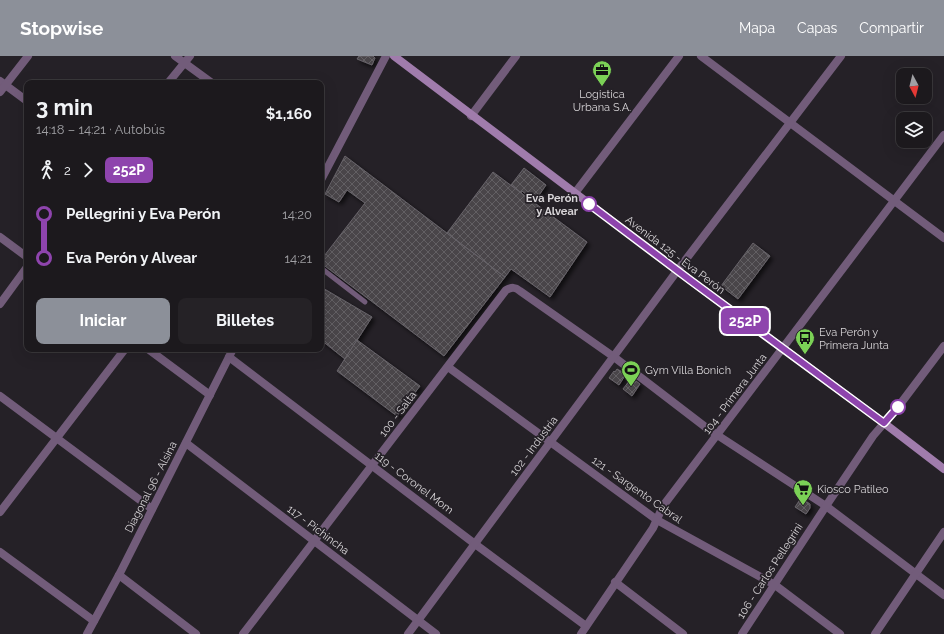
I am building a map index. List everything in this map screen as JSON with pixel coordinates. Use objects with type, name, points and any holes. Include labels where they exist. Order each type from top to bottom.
[{"type":"main road","name":"Avenida 125 - Eva Perón","points":[[394,56],[677,271],[884,423],[944,469]]},
{"type":"street","points":[[0,92],[3,83],[28,56]]},
{"type":"street","points":[[176,56],[208,80]]},
{"type":"street","points":[[170,80],[190,56]]},
{"type":"street","points":[[324,167],[386,56]]},
{"type":"street","points":[[471,116],[516,56]]},
{"type":"street","points":[[575,193],[679,56]]},
{"type":"street","points":[[701,56],[944,238]]},
{"type":"street","name":"102 - Industria","points":[[408,634],[677,271],[842,56]]},
{"type":"street","points":[[3,83],[24,99]]},
{"type":"street","name":"104 - Primera Junta","points":[[581,634],[653,528],[663,506],[944,136]]},
{"type":"street","points":[[0,237],[24,255]]},
{"type":"street","points":[[0,304],[24,271]]},
{"type":"street","name":"100 - Salta","points":[[243,634],[506,290],[515,288],[614,357]]},
{"type":"street","name":"106 - Carlos Pellegrini","points":[[742,634],[873,436],[944,346]]},
{"type":"street","points":[[0,512],[122,352]]},
{"type":"street","points":[[152,352],[210,395]]},
{"type":"street","name":"Diagonal 96 - Alsina","points":[[88,634],[232,352]]},
{"type":"street","name":"119 - Coronel Mom","points":[[229,357],[475,544],[586,626]]},
{"type":"street","points":[[614,357],[717,435],[826,506],[944,595]]},
{"type":"street","name":"121 - Sargento Cabral","points":[[448,367],[657,520],[775,584],[840,634]]},
{"type":"street","points":[[0,396],[152,509]]},
{"type":"street","name":"117 - Pichincha","points":[[186,443],[436,634]]},
{"type":"street","points":[[875,634],[944,532]]},
{"type":"street","points":[[0,552],[94,621]]},
{"type":"street","points":[[119,575],[196,634]]},
{"type":"street","points":[[615,582],[683,634]]},
{"type":"lane","points":[[324,270],[365,302]]},
{"type":"building","points":[[359,56],[373,56],[375,58],[372,65],[357,59]]},
{"type":"building","points":[[345,156],[505,277],[444,356],[324,265],[324,256],[365,203],[347,190],[339,202],[325,194]]},
{"type":"building","points":[[524,168],[546,185],[535,201],[511,185]]},
{"type":"building","points":[[493,172],[587,242],[550,297],[511,269],[505,277],[447,233]]},
{"type":"building","points":[[753,243],[770,256],[738,299],[721,286]]},
{"type":"building","points":[[324,289],[372,317],[345,359],[324,342]]},
{"type":"building","points":[[357,340],[420,386],[397,416],[337,371]]},
{"type":"building","points":[[617,369],[626,374],[619,385],[609,378]]},
{"type":"building","name":"Gym Villa Bonich","points":[[630,380],[635,383],[636,381],[640,384],[632,396],[623,389]]},
{"type":"building","name":"Kiosco Patileo","points":[[801,498],[810,504],[810,508],[806,514],[795,507]]},
{"type":"bus line","name":"252P","points":[[589,204],[884,423],[898,407]]},
{"type":"place","name":"Logistica Urbana S.A.","points":[[602,87]]},
{"type":"place","name":"Eva Perón y Alvear","points":[[589,204]]},
{"type":"place","name":"Eva Perón y Primera Junta","points":[[805,355]]},
{"type":"place","name":"Gym Villa Bonich","points":[[631,387]]},
{"type":"place","name":"Kiosco Patileo","points":[[803,506]]}]
